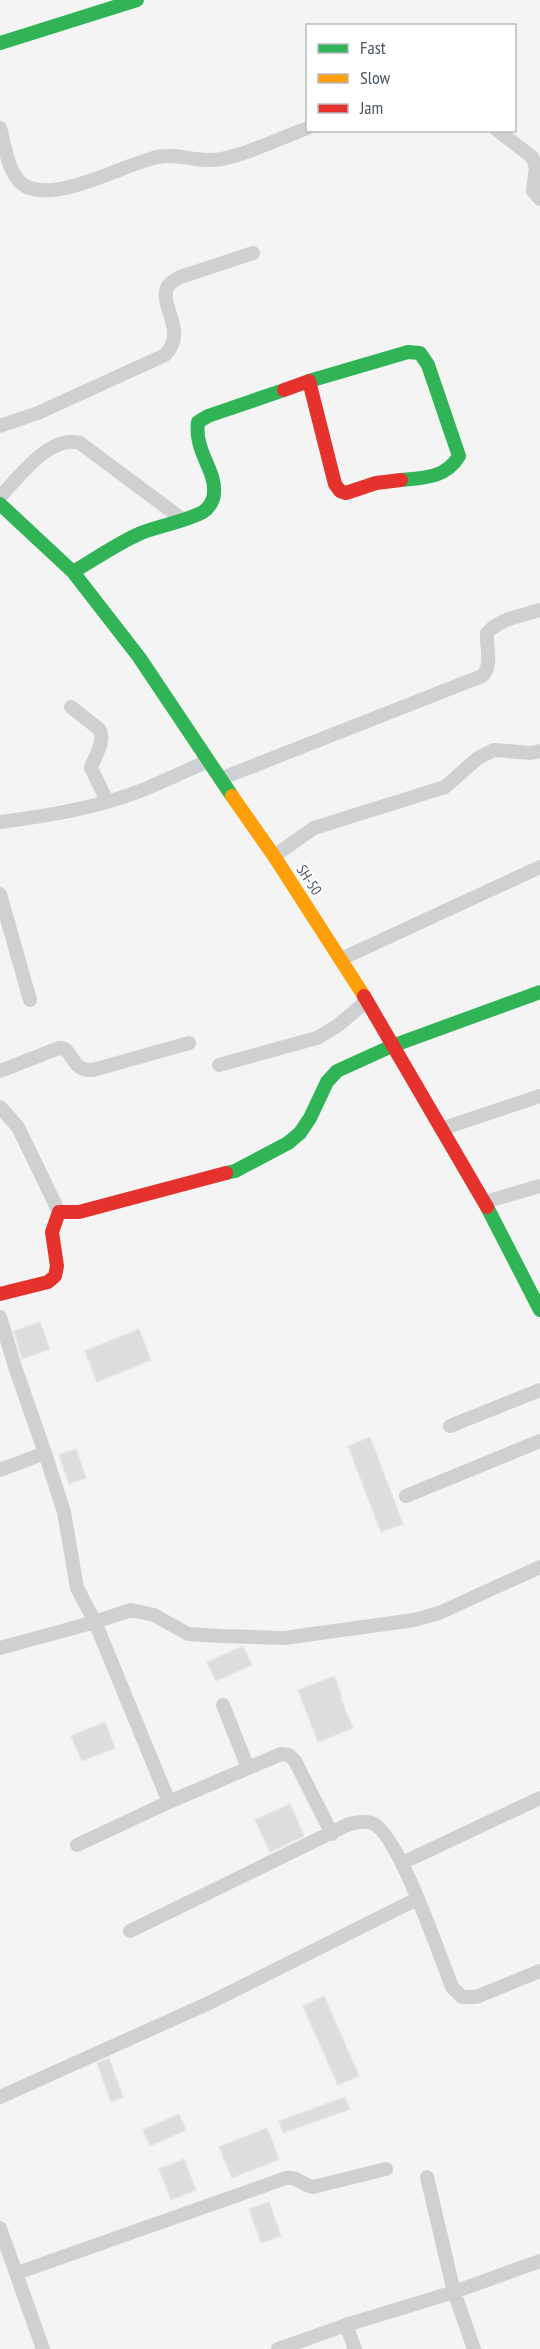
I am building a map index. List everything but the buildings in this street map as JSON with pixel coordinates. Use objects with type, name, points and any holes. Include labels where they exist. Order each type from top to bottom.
[{"type":"main road","points":[[0,43],[137,0]]},
{"type":"main road","points":[[73,572],[139,534],[204,511],[212,506],[215,487],[196,445],[195,432],[198,422],[208,416],[309,381],[408,351],[420,353],[428,364],[459,456],[455,463],[438,476],[376,483],[346,493],[340,491],[335,484],[309,381]]},
{"type":"main road","name":"SH-50","points":[[0,504],[73,572],[139,657],[274,856],[367,1001],[485,1202],[540,1310]]},
{"type":"main road","points":[[0,1294],[48,1282],[55,1276],[57,1266],[52,1232],[59,1212],[80,1212],[235,1171],[288,1143],[300,1133],[310,1118],[327,1082],[337,1071],[392,1046],[540,992]]},
{"type":"street","points":[[0,128],[14,177],[24,186],[39,190],[64,189],[143,160],[170,155],[212,160],[233,156],[306,129]]},
{"type":"street","points":[[500,132],[532,157],[536,167],[532,191],[540,199]]},
{"type":"street","points":[[0,426],[39,413],[165,355],[172,347],[175,335],[166,291],[169,284],[180,277],[253,253]]},
{"type":"street","points":[[0,497],[46,450],[70,440],[80,443],[182,519]]},
{"type":"street","points":[[220,779],[482,676],[489,663],[487,633],[492,627],[540,610]]},
{"type":"street","points":[[71,707],[102,733],[91,768],[106,801]]},
{"type":"street","points":[[274,856],[314,828],[445,787],[478,758],[494,750],[531,753],[540,751]]},
{"type":"street","points":[[0,821],[31,819],[106,801],[138,791],[208,761]]},
{"type":"street","points":[[341,959],[540,867]]},
{"type":"street","points":[[0,894],[30,1000]]},
{"type":"street","points":[[219,1065],[317,1038],[337,1026],[367,1001]]},
{"type":"street","points":[[0,1071],[59,1048],[65,1049],[76,1066],[84,1070],[93,1070],[189,1043]]},
{"type":"street","points":[[441,1129],[540,1096]]},
{"type":"street","points":[[0,1107],[18,1127],[59,1212]]},
{"type":"street","points":[[485,1202],[540,1185]]},
{"type":"street","points":[[0,1317],[64,1512],[77,1588],[95,1622],[169,1802]]},
{"type":"street","points":[[450,1426],[540,1390]]},
{"type":"street","points":[[406,1496],[540,1441]]},
{"type":"street","points":[[0,1470],[45,1453]]},
{"type":"street","points":[[0,1648],[131,1610],[154,1615],[188,1634],[284,1638],[414,1620],[439,1613],[540,1567]]},
{"type":"street","points":[[223,1705],[248,1768]]},
{"type":"street","points":[[77,1845],[281,1754],[289,1755],[295,1761],[333,1834]]},
{"type":"street","points":[[402,1863],[540,1798]]},
{"type":"street","points":[[130,1931],[333,1834],[349,1824],[363,1822],[373,1823],[382,1831],[402,1863],[452,1987],[462,1997],[476,1996],[540,1971]]},
{"type":"street","points":[[0,2097],[209,2003],[417,1899]]},
{"type":"street","points":[[17,2272],[286,2178],[296,2178],[307,2186],[313,2187],[386,2169]]},
{"type":"street","points":[[427,2177],[454,2292],[474,2349]]},
{"type":"street","points":[[0,2228],[43,2349]]},
{"type":"street","points":[[278,2349],[346,2325],[454,2292],[540,2261]]},
{"type":"street","points":[[346,2325],[355,2349]]},
{"type":"traffic: fast","points":[[0,43],[137,0]]},
{"type":"traffic: fast","points":[[309,381],[408,352],[420,353],[428,365],[459,456],[448,469],[434,476],[401,480]]},
{"type":"traffic: fast","points":[[73,572],[132,537],[205,510],[211,504],[214,484],[199,442],[198,422],[208,416],[284,390]]},
{"type":"traffic: fast","points":[[0,504],[73,572],[139,657],[232,796]]},
{"type":"traffic: fast","points":[[226,1173],[235,1171],[288,1143],[300,1133],[310,1118],[327,1082],[337,1071],[392,1046],[540,992]]},
{"type":"traffic: fast","points":[[487,1207],[540,1310]]},
{"type":"traffic: slow","points":[[232,796],[274,856],[364,996]]},
{"type":"traffic: jam","points":[[284,390],[309,381],[335,484],[340,491],[346,493],[376,483],[401,480]]},
{"type":"traffic: jam","points":[[364,996],[487,1207]]},
{"type":"traffic: jam","points":[[0,1294],[48,1282],[55,1276],[57,1266],[52,1232],[59,1212],[79,1212],[226,1173]]}]
